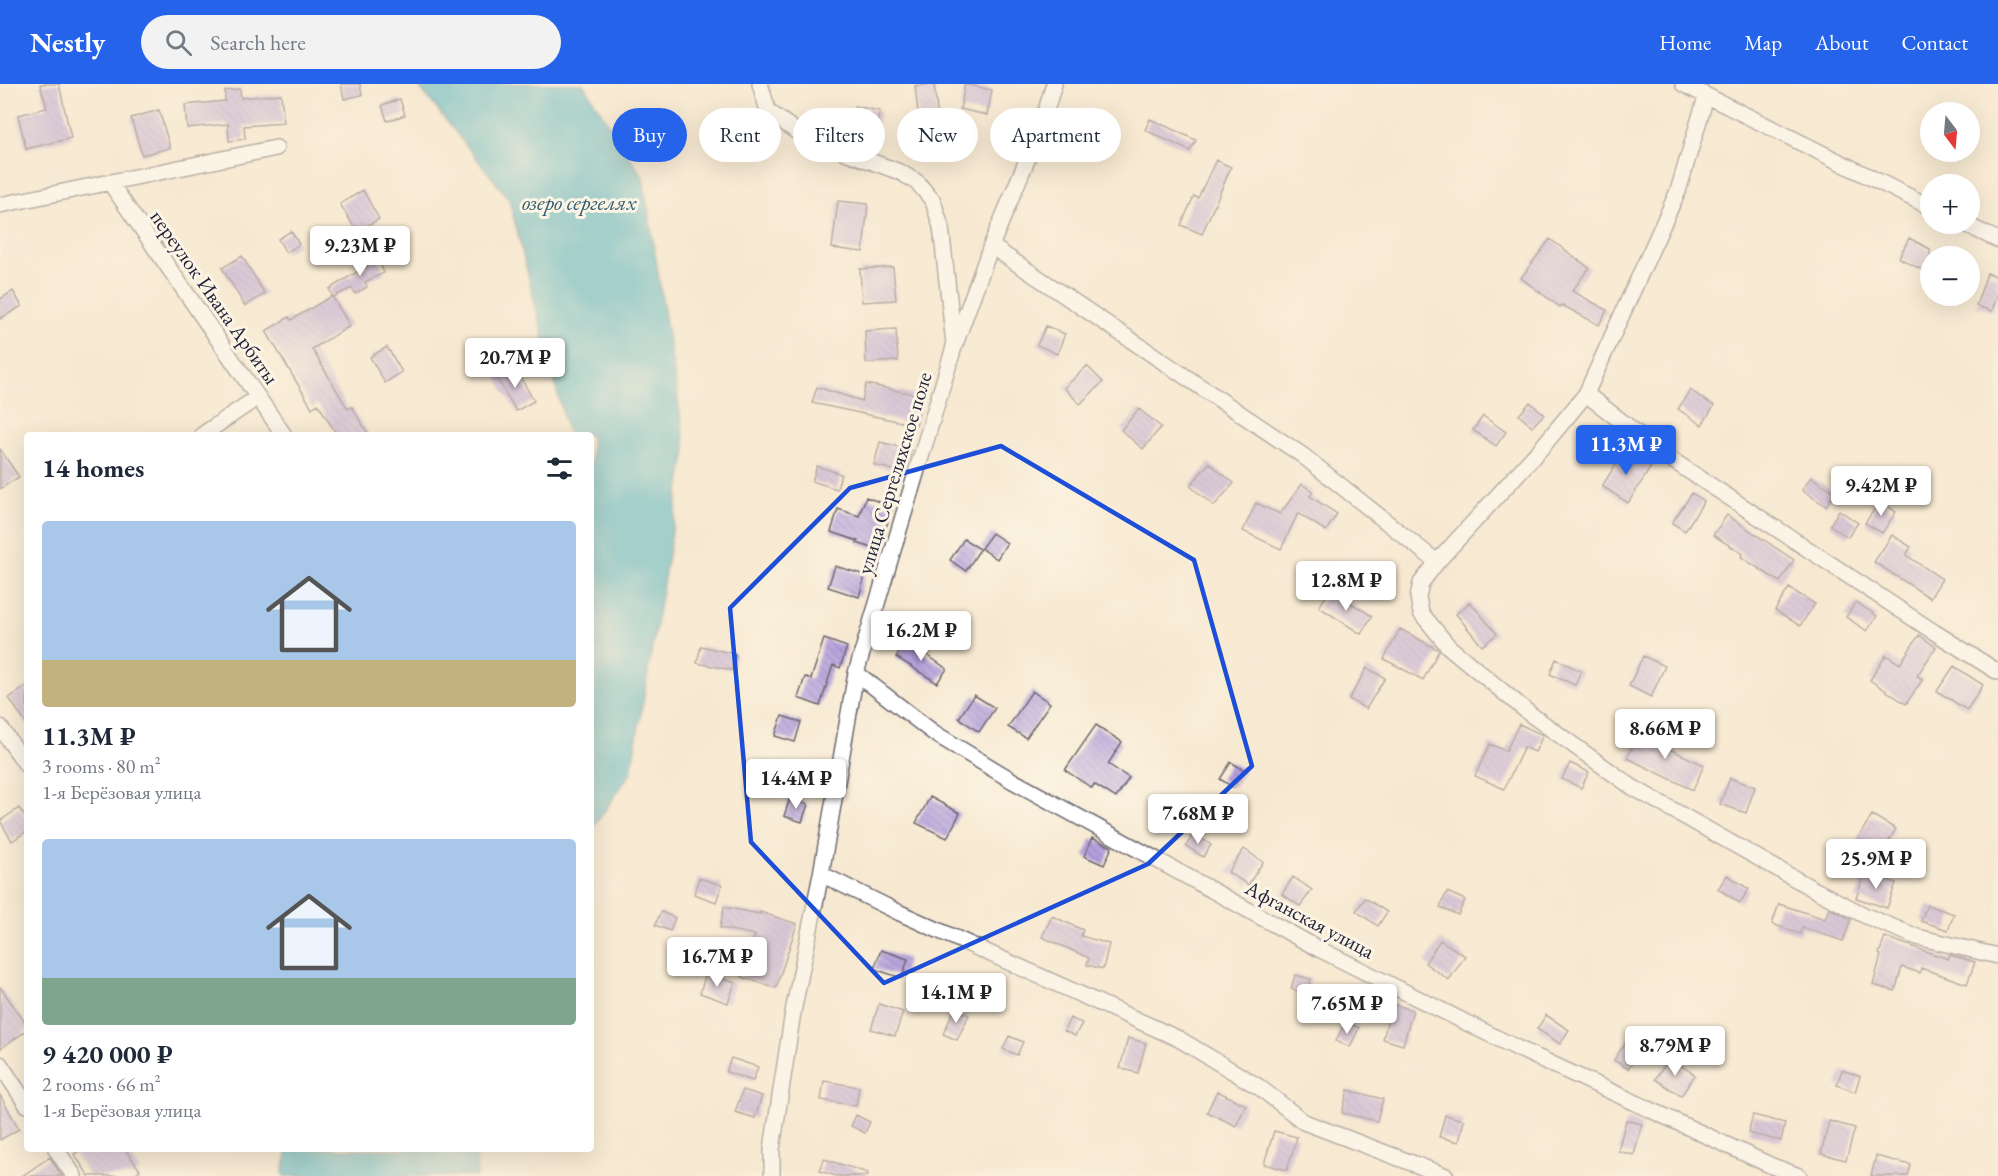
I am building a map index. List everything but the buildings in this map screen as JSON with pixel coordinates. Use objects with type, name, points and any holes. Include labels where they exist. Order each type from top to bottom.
[{"type":"street","points":[[760,84],[768,111],[804,137],[900,172],[917,182],[933,201],[941,227],[954,347]]},
{"type":"street","name":"улица Сергеляхское поле","points":[[772,1176],[772,1149],[793,1012],[856,673],[954,347],[991,246],[1042,124],[1054,84]]},
{"type":"street","points":[[1683,84],[1920,202]]},
{"type":"street","points":[[1706,97],[1678,190],[1586,394],[1543,446],[1437,561],[1420,583],[1418,597],[1421,612],[1449,647],[1530,714],[1632,787],[1815,890],[1866,916],[1917,937],[1998,956]]},
{"type":"street","points":[[0,205],[276,148]]},
{"type":"street","name":"переулок Ивана Арбиты","points":[[111,183],[282,432]]},
{"type":"street","points":[[1980,231],[1998,240]]},
{"type":"street","points":[[991,246],[1302,456],[1437,561]]},
{"type":"street","points":[[1586,394],[1670,458],[1998,672]]},
{"type":"street","points":[[206,432],[258,397]]},
{"type":"street","name":"Афганская улица","points":[[856,673],[934,733],[1013,782],[1319,949],[1528,1053],[1772,1166],[1799,1176]]},
{"type":"street","points":[[0,727],[24,762]]},
{"type":"street","points":[[820,874],[900,913],[1179,1039],[1259,1087],[1305,1122],[1446,1176]]},
{"type":"street","points":[[0,1064],[24,1100]]},
{"type":"street","points":[[58,1152],[74,1176]]},
{"type":"highlighted area","points":[[1001,446],[1194,560],[1252,766],[1148,864],[884,983],[751,842],[730,608],[850,488]]},
{"type":"water","name":"озеро сергелях","points":[[417,84],[583,84],[612,129],[612,162],[633,162],[643,177],[686,450],[631,772],[594,827],[594,432],[567,432],[509,199]]},
{"type":"water","points":[[287,1152],[476,1152],[477,1176],[284,1176]]}]
